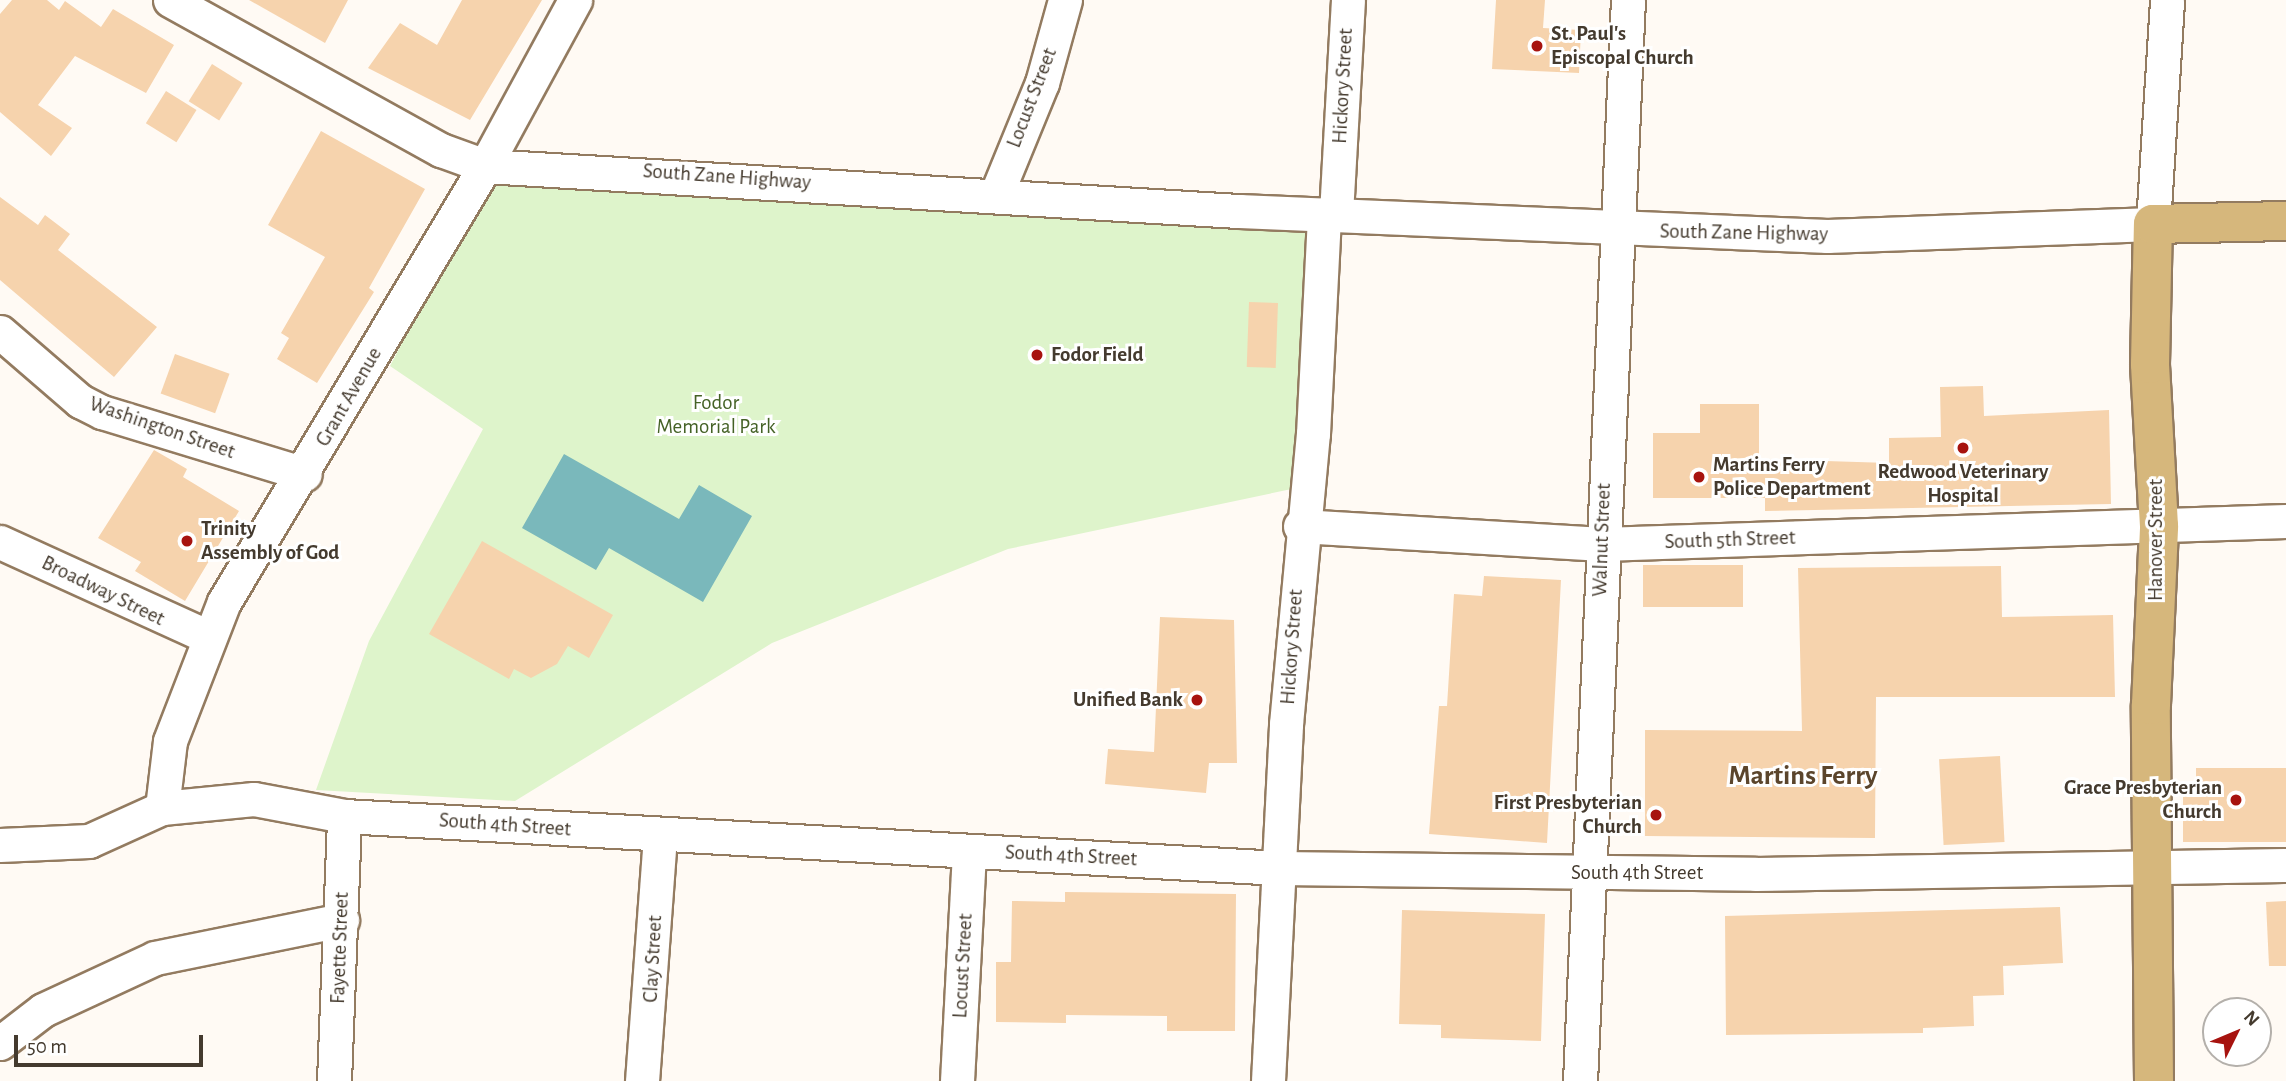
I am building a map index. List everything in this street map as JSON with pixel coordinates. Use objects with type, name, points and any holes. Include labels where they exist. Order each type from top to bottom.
[{"type":"main road","points":[[2153,224],[2286,221]]},
{"type":"main road","name":"Hanover Street","points":[[2153,224],[2150,363],[2159,526],[2151,705],[2154,1081]]},
{"type":"street","name":"Grant Avenue","points":[[162,808],[170,741],[208,637],[485,166],[575,0]]},
{"type":"street","name":"Locust Street","points":[[996,195],[1042,83],[1065,0]]},
{"type":"street","name":"Hickory Street","points":[[1268,1081],[1300,526],[1312,446],[1348,0]]},
{"type":"street","name":"Walnut Street","points":[[1580,1081],[1592,873],[1615,228],[1628,0]]},
{"type":"street","name":"Hanover Street","points":[[2153,224],[2167,0]]},
{"type":"street","name":"South Zane Highway","points":[[188,4],[441,150],[485,166],[1330,214],[1827,236],[2153,224]]},
{"type":"street","name":"Washington Street","points":[[0,332],[80,401],[102,412],[305,474]]},
{"type":"street","name":"South 5th Street","points":[[1300,526],[1602,544],[2286,521]]},
{"type":"street","name":"Broadway Street","points":[[0,542],[208,637]]},
{"type":"street","name":"South 4th Street","points":[[0,845],[89,841],[162,808],[254,799],[344,816],[660,836],[1279,868],[1592,873],[2286,865]]},
{"type":"street","name":"Fayette Street","points":[[334,1081],[344,816]]},
{"type":"street","name":"Clay Street","points":[[642,1081],[660,836]]},
{"type":"street","name":"Locust Street","points":[[957,1081],[970,851]]},
{"type":"street","points":[[0,1043],[43,1010],[121,970],[214,944],[342,920]]},
{"type":"green space","name":"Fodor Memorial Park","points":[[494,166],[1323,227],[1306,486],[1008,549],[772,643],[515,801],[316,790],[369,641],[483,429],[390,366]]},
{"type":"water","points":[[564,454],[679,519],[699,485],[752,516],[703,602],[609,548],[596,570],[522,528]]},
{"type":"building","points":[[12,0],[47,0],[59,10],[65,1],[101,27],[113,9],[174,45],[146,93],[75,56],[38,105],[72,128],[51,156],[0,112],[0,14]]},
{"type":"building","points":[[249,0],[348,0],[325,43]]},
{"type":"building","points":[[462,0],[542,0],[470,120],[368,68],[400,23],[437,45]]},
{"type":"building","name":"St. Paul's Episcopal Church","points":[[1496,0],[1545,0],[1543,28],[1581,30],[1579,73],[1492,69]]},
{"type":"building","points":[[212,64],[243,83],[219,120],[189,101]]},
{"type":"building","points":[[166,91],[197,110],[176,142],[146,123]]},
{"type":"building","points":[[321,131],[425,189],[369,288],[374,292],[317,383],[277,359],[289,338],[281,333],[325,257],[268,225]]},
{"type":"building","points":[[0,197],[38,225],[45,215],[70,234],[58,250],[157,327],[114,377],[0,280]]},
{"type":"building","points":[[1249,302],[1278,303],[1276,368],[1247,367]]},
{"type":"building","points":[[175,354],[230,374],[215,413],[161,393]]},
{"type":"building","points":[[1983,386],[1984,416],[2109,410],[2111,504],[1765,511],[1765,498],[1653,498],[1653,433],[1700,433],[1700,404],[1759,404],[1759,459],[1889,463],[1889,438],[1941,437],[1940,387]]},
{"type":"building","points":[[154,450],[187,469],[183,477],[239,511],[185,601],[135,571],[141,562],[98,538]]},
{"type":"building","points":[[482,541],[613,615],[589,658],[568,646],[557,664],[531,678],[514,669],[509,679],[429,634]]},
{"type":"building","points":[[1643,565],[1743,565],[1743,607],[1643,607]]},
{"type":"building","points":[[2001,566],[2002,617],[2113,615],[2115,697],[1876,697],[1875,838],[1645,836],[1645,730],[1802,731],[1798,568]]},
{"type":"building","points":[[1484,576],[1561,580],[1547,843],[1429,834],[1439,706],[1447,706],[1454,594],[1482,596]]},
{"type":"building","points":[[1160,617],[1234,620],[1237,763],[1209,763],[1206,793],[1105,784],[1108,749],[1154,752]]},
{"type":"building","points":[[2000,756],[2005,842],[1944,845],[1939,759]]},
{"type":"building","points":[[2196,768],[2286,768],[2286,842],[2183,842],[2183,788],[2196,788]]},
{"type":"building","points":[[1065,892],[1236,894],[1235,1031],[1167,1031],[1167,1016],[1066,1015],[1066,1023],[996,1022],[996,962],[1011,962],[1012,901],[1065,902]]},
{"type":"building","points":[[2286,901],[2286,966],[2269,966],[2266,902]]},
{"type":"building","points":[[2060,907],[2063,963],[2003,966],[2004,995],[1973,996],[1974,1026],[1923,1028],[1923,1033],[1726,1035],[1725,916]]},
{"type":"building","points":[[1402,910],[1545,914],[1541,1041],[1441,1038],[1441,1025],[1399,1024]]},
{"type":"place","name":"St. Paul's Episcopal Church","points":[[1537,46]]},
{"type":"place","name":"Fodor Field","points":[[1037,355]]},
{"type":"place","name":"Redwood Veterinary Hospital","points":[[1963,448]]},
{"type":"place","name":"Martins Ferry Police Department","points":[[1699,477]]},
{"type":"place","name":"Trinity Assembly of God","points":[[187,541]]},
{"type":"place","name":"Unified Bank","points":[[1197,700]]},
{"type":"place","name":"Grace Presbyterian Church","points":[[2236,800]]},
{"type":"place","name":"First Presbyterian Church","points":[[1656,815]]},
{"type":"district","name":"Martins Ferry","points":[[1803,776]]}]
